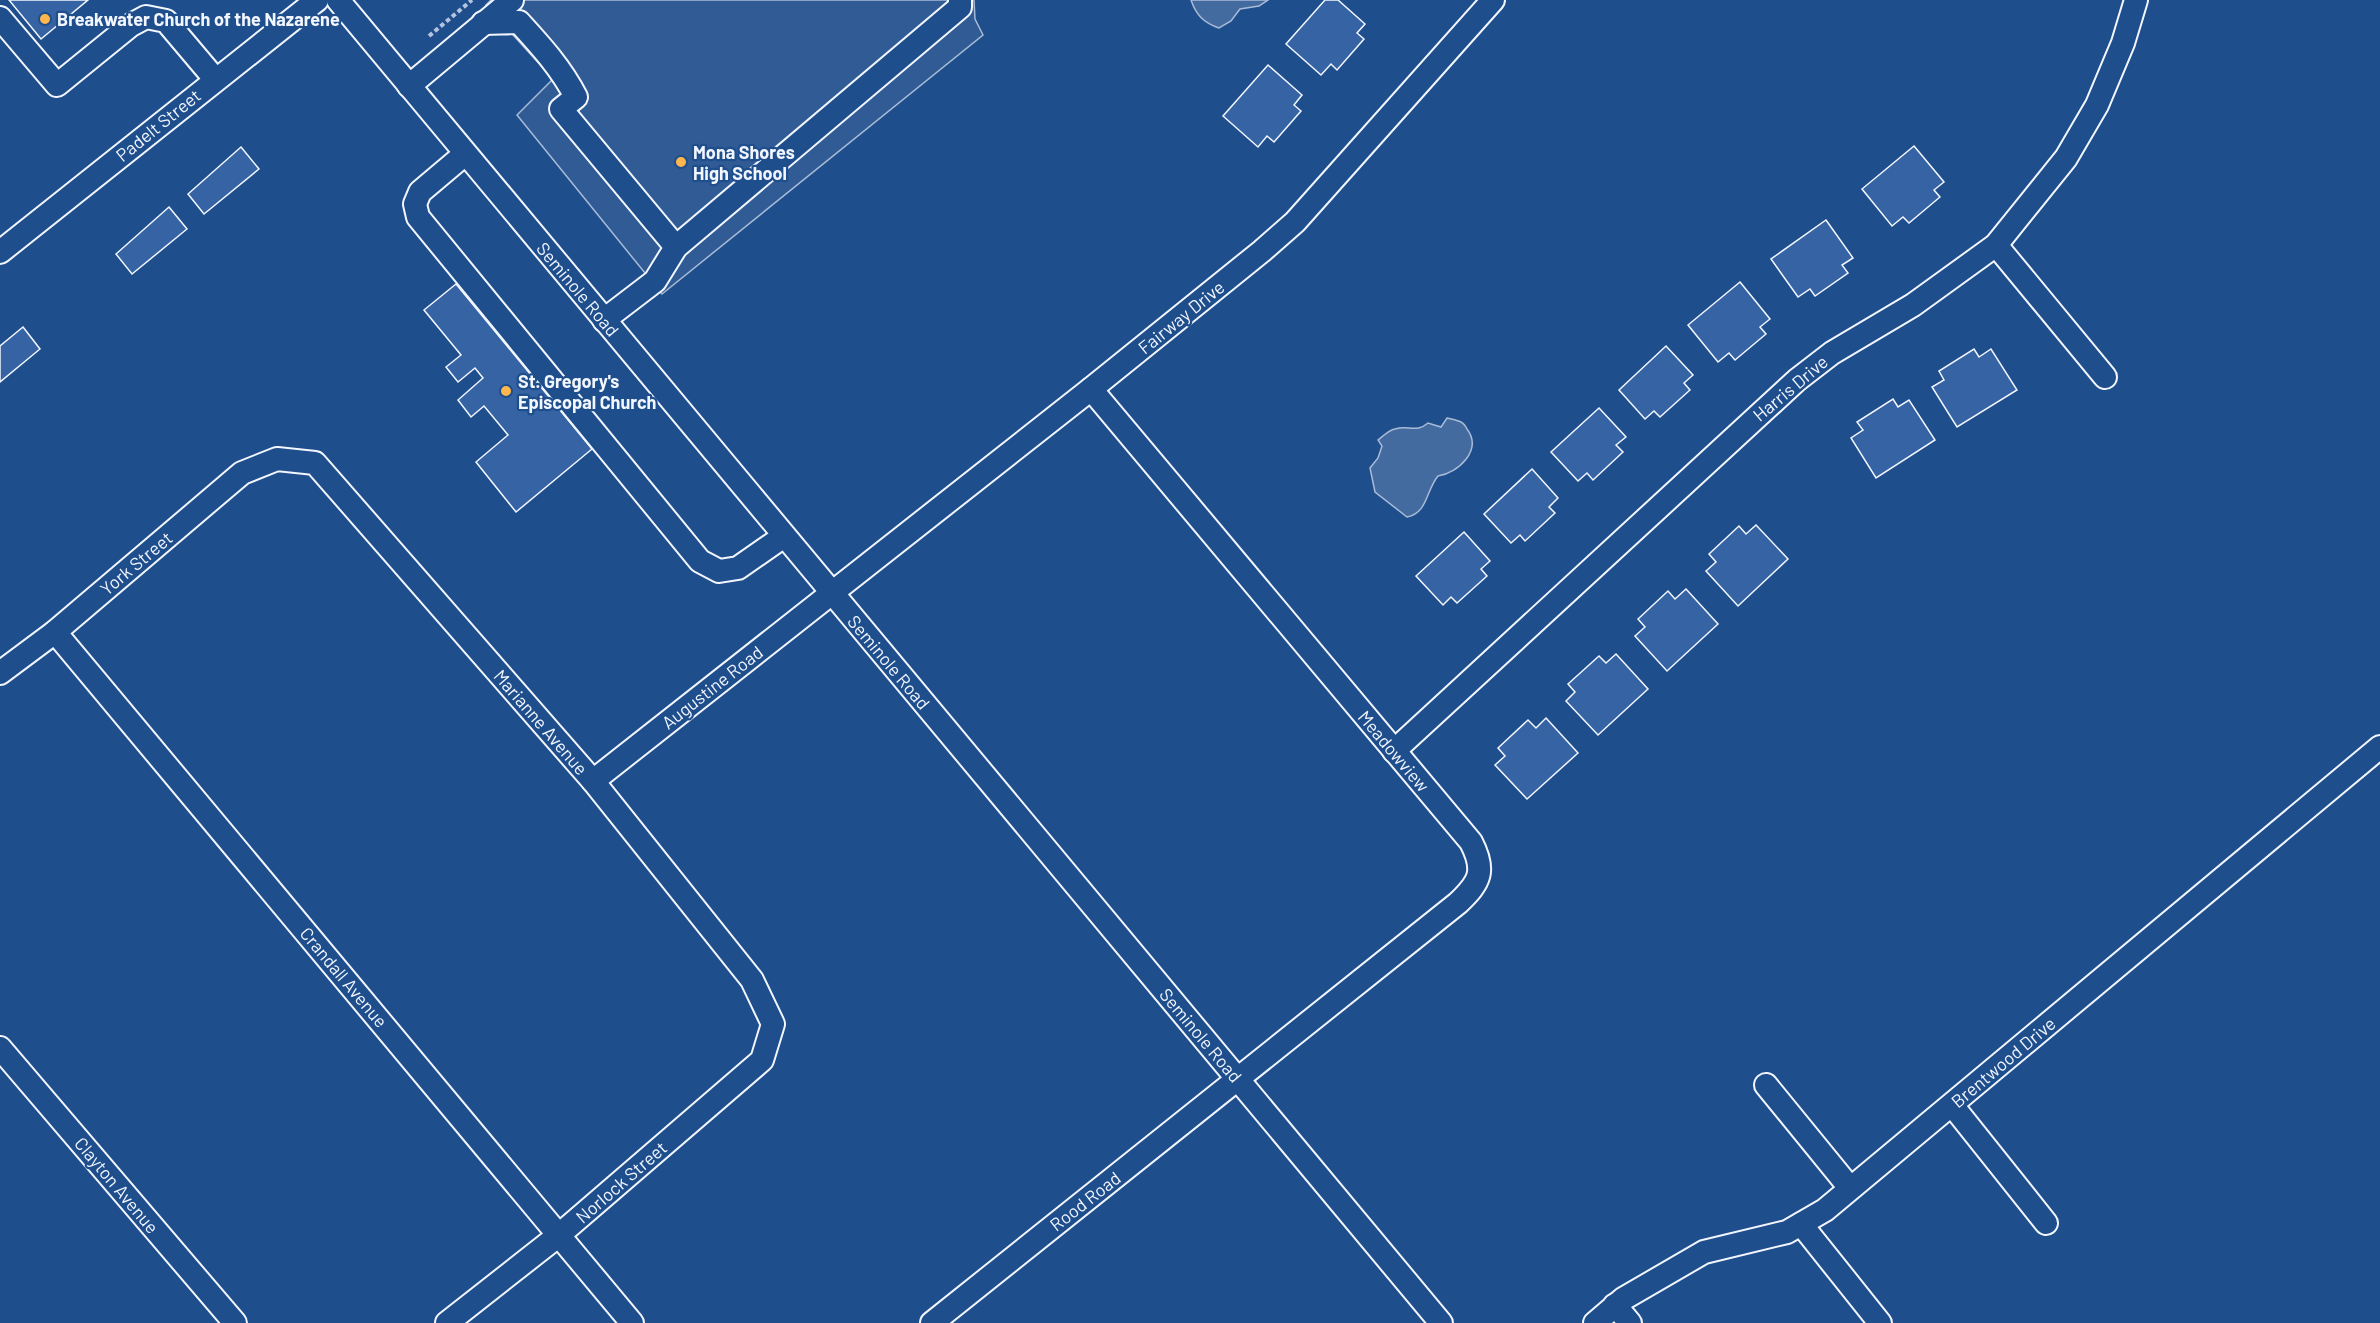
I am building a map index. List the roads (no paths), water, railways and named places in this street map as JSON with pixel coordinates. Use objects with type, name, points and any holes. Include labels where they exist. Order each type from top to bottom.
[{"type":"street","name":"Padelt Street","points":[[0,252],[316,0]]},
{"type":"street","name":"Seminole Road","points":[[338,0],[1441,1323]]},
{"type":"street","points":[[409,86],[512,0]]},
{"type":"street","points":[[604,320],[655,281],[676,247],[960,7],[960,0]]},
{"type":"street","name":"Fairway Drive","points":[[832,594],[1237,272],[1295,222],[1492,0]]},
{"type":"street","name":"Harris Drive","points":[[1394,751],[1797,380],[1832,353],[1913,305],[1996,244],[2066,158],[2097,105],[2123,44],[2136,0]]},
{"type":"street","points":[[0,18],[57,85],[131,25],[146,17],[166,21],[215,79]]},
{"type":"street","points":[[483,23],[519,22],[543,49],[564,74],[576,97],[561,109],[676,247]]},
{"type":"street","points":[[465,154],[420,192],[415,204],[418,217],[700,561],[719,571],[738,568],[784,536]]},
{"type":"street","points":[[1996,244],[2106,377]]},
{"type":"street","name":"Meadowview","points":[[1091,389],[1471,843],[1481,866],[1479,877],[1472,891],[1239,1079]]},
{"type":"street","name":"York Street","points":[[0,673],[55,632],[242,473],[276,459]]},
{"type":"street","name":"Marianne Avenue","points":[[276,459],[315,463],[593,781],[752,980],[773,1024]]},
{"type":"street","name":"Augustine Road","points":[[593,781],[832,594]]},
{"type":"street","name":"Crandall Avenue","points":[[55,632],[632,1323]]},
{"type":"street","name":"Brentwood Drive","points":[[1595,1323],[1615,1305],[1704,1252],[1787,1232],[1825,1210],[2380,747]]},
{"type":"street","name":"Norlock Street","points":[[447,1323],[559,1235],[762,1060],[773,1024]]},
{"type":"street","name":"Clayton Avenue","points":[[0,1048],[235,1323]]},
{"type":"street","name":"Rood Road","points":[[932,1323],[1239,1079]]},
{"type":"street","points":[[1766,1085],[1851,1188]]},
{"type":"street","points":[[1952,1105],[2046,1223]]},
{"type":"street","points":[[1800,1224],[1880,1323]]},
{"type":"street","points":[[1615,1305],[1630,1323]]},
{"type":"place","name":"Breakwater Church of the Nazarene","points":[[45,19]]},
{"type":"place","name":"Mona Shores High School","points":[[681,162]]},
{"type":"place","name":"St. Gregory's Episcopal Church","points":[[506,391]]}]
